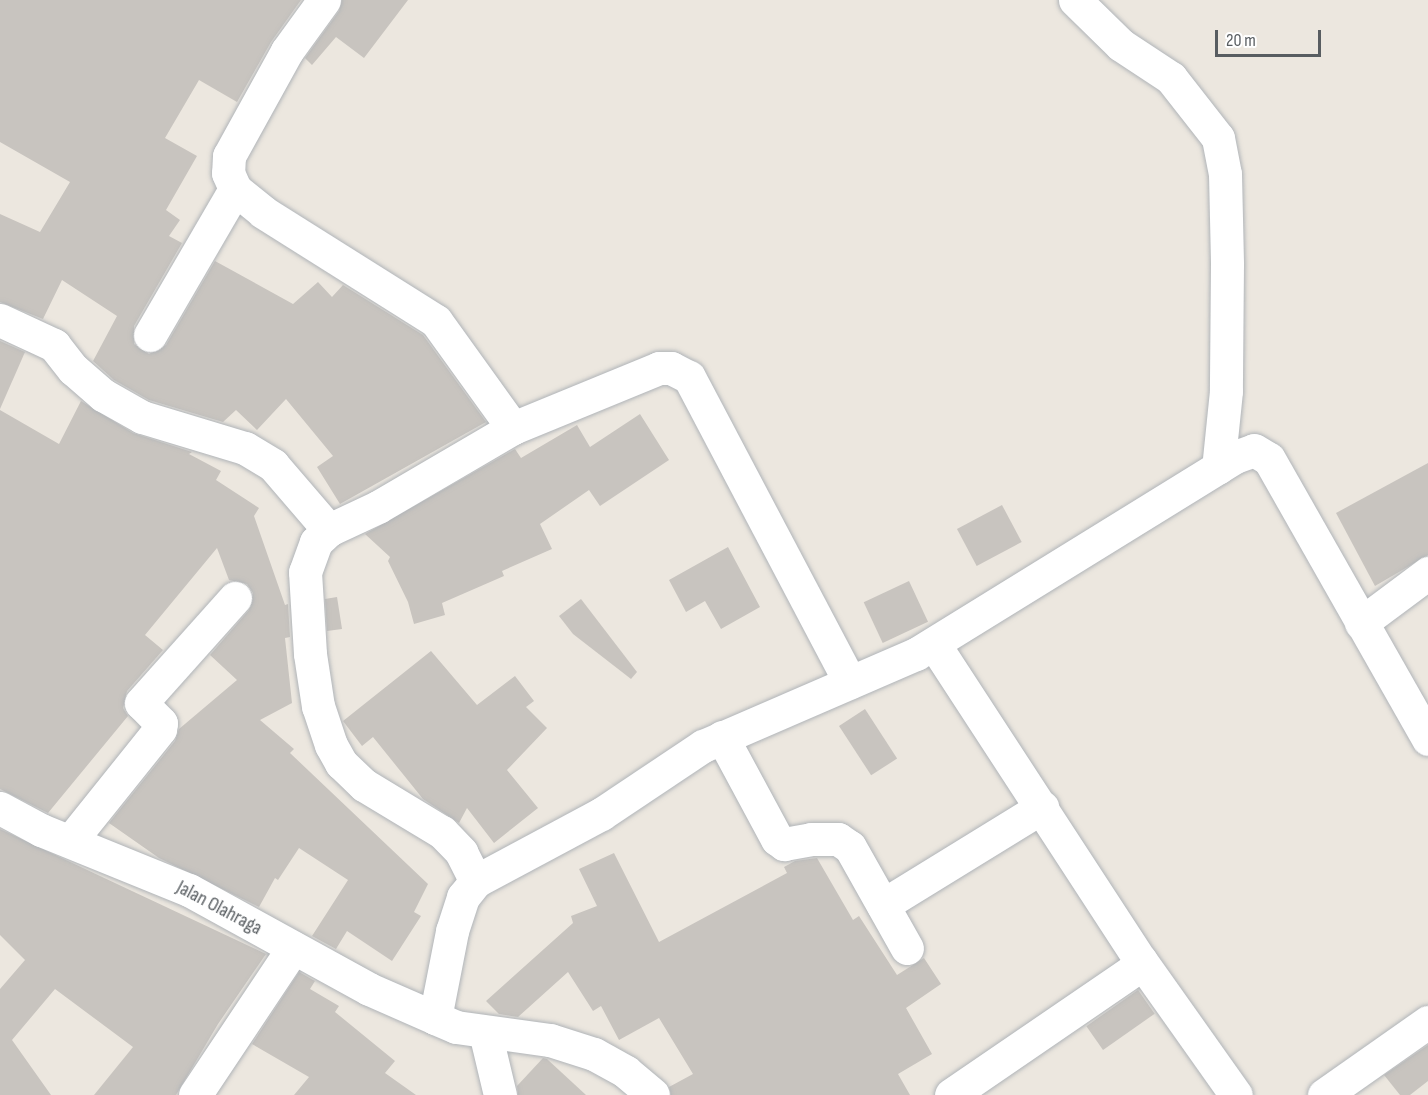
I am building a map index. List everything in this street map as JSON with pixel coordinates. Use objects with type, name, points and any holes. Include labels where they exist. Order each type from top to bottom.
[{"type":"street","points":[[324,0],[287,51],[229,156],[228,173],[235,189],[263,212],[436,321],[513,428]]},
{"type":"street","points":[[1075,0],[1121,45],[1171,78],[1218,138],[1226,174],[1227,264],[1226,391],[1218,468]]},
{"type":"street","points":[[150,335],[235,189]]},
{"type":"street","points":[[0,320],[54,345],[73,369],[103,395],[142,417],[245,448],[273,465],[329,530]]},
{"type":"street","points":[[476,881],[461,852],[442,832],[364,785],[341,763],[331,745],[318,706],[310,654],[305,572],[316,542],[329,530],[378,507],[513,428],[659,368],[671,368],[689,377],[850,682]]},
{"type":"street","points":[[435,1018],[452,931],[463,897],[476,881],[601,814],[722,737],[881,671],[934,644],[1218,468],[1254,450],[1269,459],[1428,739]]},
{"type":"street","points":[[1361,623],[1428,573]]},
{"type":"street","points":[[72,840],[160,729],[161,723],[141,703],[235,598]]},
{"type":"street","points":[[934,644],[1141,961],[1236,1095]]},
{"type":"street","points":[[722,737],[777,839],[784,844],[838,839],[850,847],[907,948]]},
{"type":"street","points":[[883,905],[1042,807]]},
{"type":"street","name":"Jalan Olahraga","points":[[0,808],[41,830],[72,840],[189,890],[293,948],[435,1018],[484,1032],[550,1040],[594,1054],[626,1072],[652,1095]]},
{"type":"street","points":[[195,1095],[293,948]]},
{"type":"street","points":[[951,1095],[1135,969],[1141,961]]},
{"type":"street","points":[[1324,1095],[1428,1022]]},
{"type":"street","points":[[484,1032],[500,1095]]},
{"type":"building","points":[[0,0],[301,0],[271,42],[237,102],[199,80],[165,138],[197,156],[166,210],[180,220],[169,236],[182,243],[134,326],[134,344],[149,354],[166,345],[215,261],[293,304],[318,282],[332,297],[343,285],[423,335],[486,422],[340,504],[317,467],[333,456],[286,399],[257,430],[236,410],[223,422],[149,400],[114,380],[93,361],[117,316],[62,280],[43,319],[0,302],[0,214],[40,232],[70,182],[0,142]]},
{"type":"building","points":[[342,0],[408,0],[364,58],[336,37],[312,65],[305,58],[339,11]]},
{"type":"building","points":[[0,341],[25,352],[0,409]]},
{"type":"building","points":[[81,401],[133,433],[192,452],[189,454],[221,471],[216,480],[259,508],[254,516],[285,605],[288,604],[290,637],[285,638],[292,703],[260,720],[294,749],[290,753],[428,884],[414,912],[421,916],[392,961],[347,931],[336,949],[312,936],[348,880],[299,848],[278,880],[275,878],[259,907],[159,858],[109,823],[175,741],[179,729],[237,680],[210,655],[249,610],[253,593],[247,584],[229,580],[217,548],[145,635],[163,650],[127,691],[123,708],[128,716],[48,813],[0,789],[0,410],[59,444]]},
{"type":"building","points":[[640,414],[669,460],[600,506],[589,490],[540,524],[552,549],[502,571],[504,576],[442,603],[445,615],[414,624],[408,602],[388,561],[390,557],[365,534],[515,449],[521,458],[577,425],[590,447]]},
{"type":"building","points":[[1428,463],[1428,555],[1375,586],[1336,513]]},
{"type":"building","points":[[1002,505],[1022,542],[977,566],[957,529]]},
{"type":"building","points":[[728,547],[760,607],[721,629],[705,601],[686,612],[669,580]]},
{"type":"building","points":[[909,581],[928,622],[883,643],[864,602]]},
{"type":"building","points":[[337,597],[342,629],[327,631],[325,599]]},
{"type":"building","points":[[581,599],[637,672],[631,679],[573,634],[559,616]]},
{"type":"building","points":[[431,651],[477,705],[515,676],[534,701],[526,707],[547,728],[507,770],[538,808],[494,843],[467,808],[459,823],[423,799],[373,737],[362,746],[343,721]]},
{"type":"building","points":[[865,709],[897,758],[871,775],[839,726]]},
{"type":"building","points":[[0,829],[266,954],[218,1024],[176,1095],[94,1095],[133,1047],[55,989],[12,1040],[51,1095],[0,1095],[0,989],[25,960],[0,935]]},
{"type":"building","points":[[614,853],[659,942],[787,873],[784,867],[795,861],[817,858],[853,920],[859,916],[897,975],[924,958],[941,984],[906,1008],[932,1054],[898,1074],[910,1095],[671,1095],[669,1087],[693,1074],[659,1018],[619,1040],[601,1006],[593,1011],[568,972],[518,1017],[499,1014],[486,1001],[573,923],[571,916],[597,906],[579,869]]},
{"type":"building","points":[[299,972],[315,981],[310,989],[339,1006],[335,1012],[395,1061],[385,1073],[416,1095],[294,1095],[309,1077],[252,1044]]},
{"type":"building","points":[[1138,990],[1155,1014],[1103,1050],[1086,1026]]},
{"type":"building","points":[[1428,1045],[1428,1081],[1410,1095],[1400,1095],[1384,1075]]},
{"type":"building","points":[[543,1058],[547,1059],[586,1095],[518,1095],[517,1086]]}]
